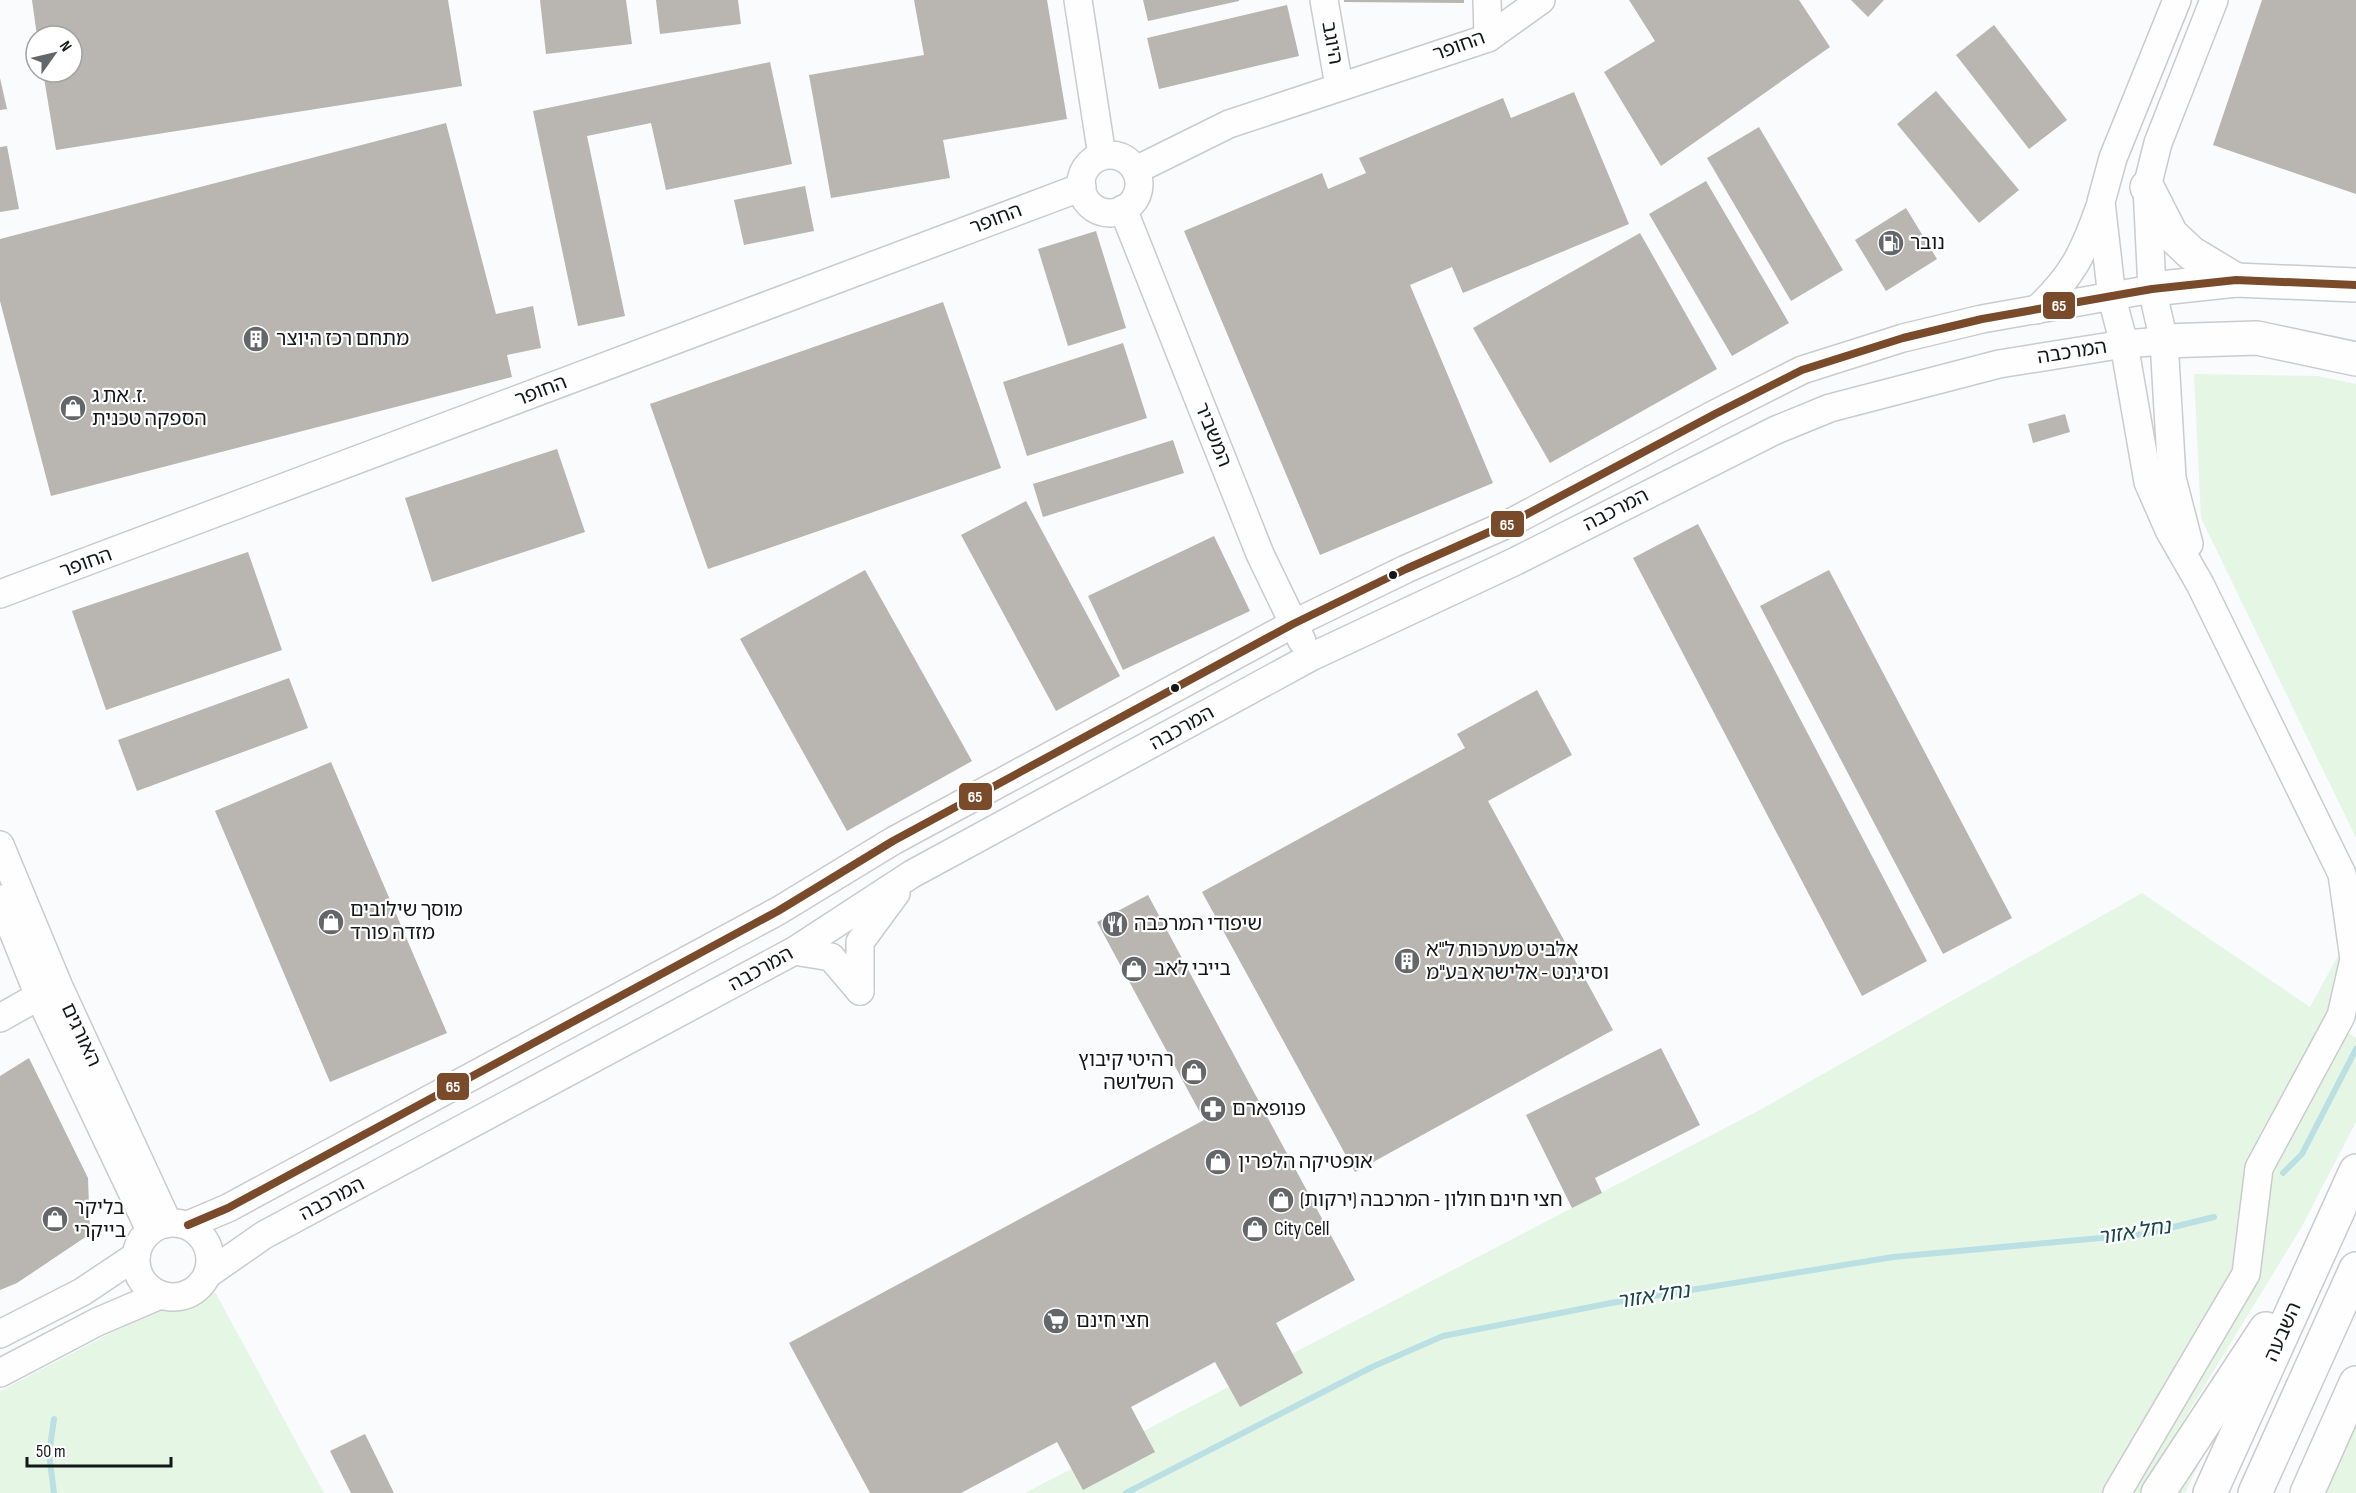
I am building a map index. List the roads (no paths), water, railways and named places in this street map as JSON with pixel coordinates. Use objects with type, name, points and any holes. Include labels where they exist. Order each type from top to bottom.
[{"type":"highway","points":[[2147,187],[2171,234],[2191,253],[2236,280]]},
{"type":"highway","points":[[2152,289],[2236,280],[2356,285]]},
{"type":"highway","points":[[2164,341],[2257,338],[2356,359]]},
{"type":"highway","name":"השבעה","points":[[2210,1493],[2356,1171]]},
{"type":"highway","points":[[2158,1493],[2259,1340],[2333,1220]]},
{"type":"highway","name":"השבעה","points":[[2255,1493],[2356,1269]]},
{"type":"highway","points":[[2308,1493],[2356,1383]]},
{"type":"street","points":[[1078,0],[1102,156]]},
{"type":"street","name":"היוגב","points":[[1324,0],[1340,86]]},
{"type":"street","points":[[1487,0],[1488,38]]},
{"type":"street","name":"החופר","points":[[1136,170],[1228,124],[1488,38],[1541,0]]},
{"type":"street","points":[[2036,310],[2060,288],[2084,251],[2113,158],[2176,0]]},
{"type":"street","points":[[2200,584],[2172,478],[2164,341],[2152,289],[2147,187],[2158,143],[2214,0]]},
{"type":"street","points":[[1102,156],[1121,157],[1136,170],[1139,188],[1136,197],[1123,209],[1106,212],[1097,209],[1084,197],[1082,187],[1086,168],[1102,156]]},
{"type":"street","name":"החופר","points":[[0,594],[1082,187]]},
{"type":"street","points":[[2101,202],[2112,298],[2124,344],[2148,482],[2169,530],[2200,584],[2342,874],[2354,959],[2341,1016],[2259,1168],[2246,1274],[2117,1493]]},
{"type":"street","name":"המשביר","points":[[1123,209],[1260,554],[1311,657]]},
{"type":"street","name":"המרכבה","points":[[169,1226],[228,1208],[778,911],[894,841],[1293,624],[1406,568],[1512,522],[1802,370],[1903,338],[1982,319],[2112,298],[2152,289]]},
{"type":"street","name":"המרכבה","points":[[208,1274],[264,1235],[794,951],[912,874],[1311,657],[1516,561],[1776,430],[1830,408],[2000,364],[2124,344],[2164,341]]},
{"type":"street","name":"האורגים","points":[[0,845],[59,987],[169,1226]]},
{"type":"street","points":[[794,951],[831,957],[860,991],[860,942],[912,874]]},
{"type":"street","name":"האורגים","points":[[0,899],[39,996],[169,1226]]},
{"type":"street","points":[[0,1018],[39,996]]},
{"type":"street","points":[[169,1226],[200,1234],[208,1246],[211,1260],[208,1274],[201,1287],[189,1295],[174,1298],[160,1295],[141,1280],[136,1256],[140,1242],[169,1226]]},
{"type":"street","points":[[0,1334],[82,1292],[136,1256]]},
{"type":"street","points":[[0,1373],[97,1322],[160,1295]]},
{"type":"waterway","name":"נחל אזור","points":[[2283,1173],[2302,1154],[2356,1049]]},
{"type":"waterway","name":"נחל אזור","points":[[1126,1493],[1372,1367],[1443,1336],[1611,1303],[1893,1257],[2145,1234],[2214,1217]]},
{"type":"waterway","points":[[54,1419],[49,1454],[54,1493]]},
{"type":"place","name":"נובר","points":[[1891,243]]},
{"type":"place","name":"מתחם רכז היוצר","points":[[256,339]]},
{"type":"place","name":"ז. את ג. הספקה טכנית","points":[[73,408]]},
{"type":"place","name":"מוסך שילובים מזדה פורד","points":[[331,922]]},
{"type":"place","name":"שיפודי המרכבה","points":[[1115,924]]},
{"type":"place","name":"אלביט מערכות ל\"א וסיגינט - אלישרא בע\"מ","points":[[1407,961]]},
{"type":"place","name":"בייבי לאב","points":[[1134,969]]},
{"type":"place","name":"רהיטי קיבוץ השלושה","points":[[1194,1072]]},
{"type":"place","name":"פנופארם","points":[[1213,1109]]},
{"type":"place","name":"אופטיקה הלפרין","points":[[1218,1162]]},
{"type":"place","name":"חצי חינם חולון - המרכבה (ירקות)","points":[[1281,1200]]},
{"type":"place","name":"בליקר בייקרי","points":[[55,1219]]},
{"type":"place","name":"City Cell","points":[[1255,1229]]},
{"type":"place","name":"חצי חינם","points":[[1056,1321]]}]
